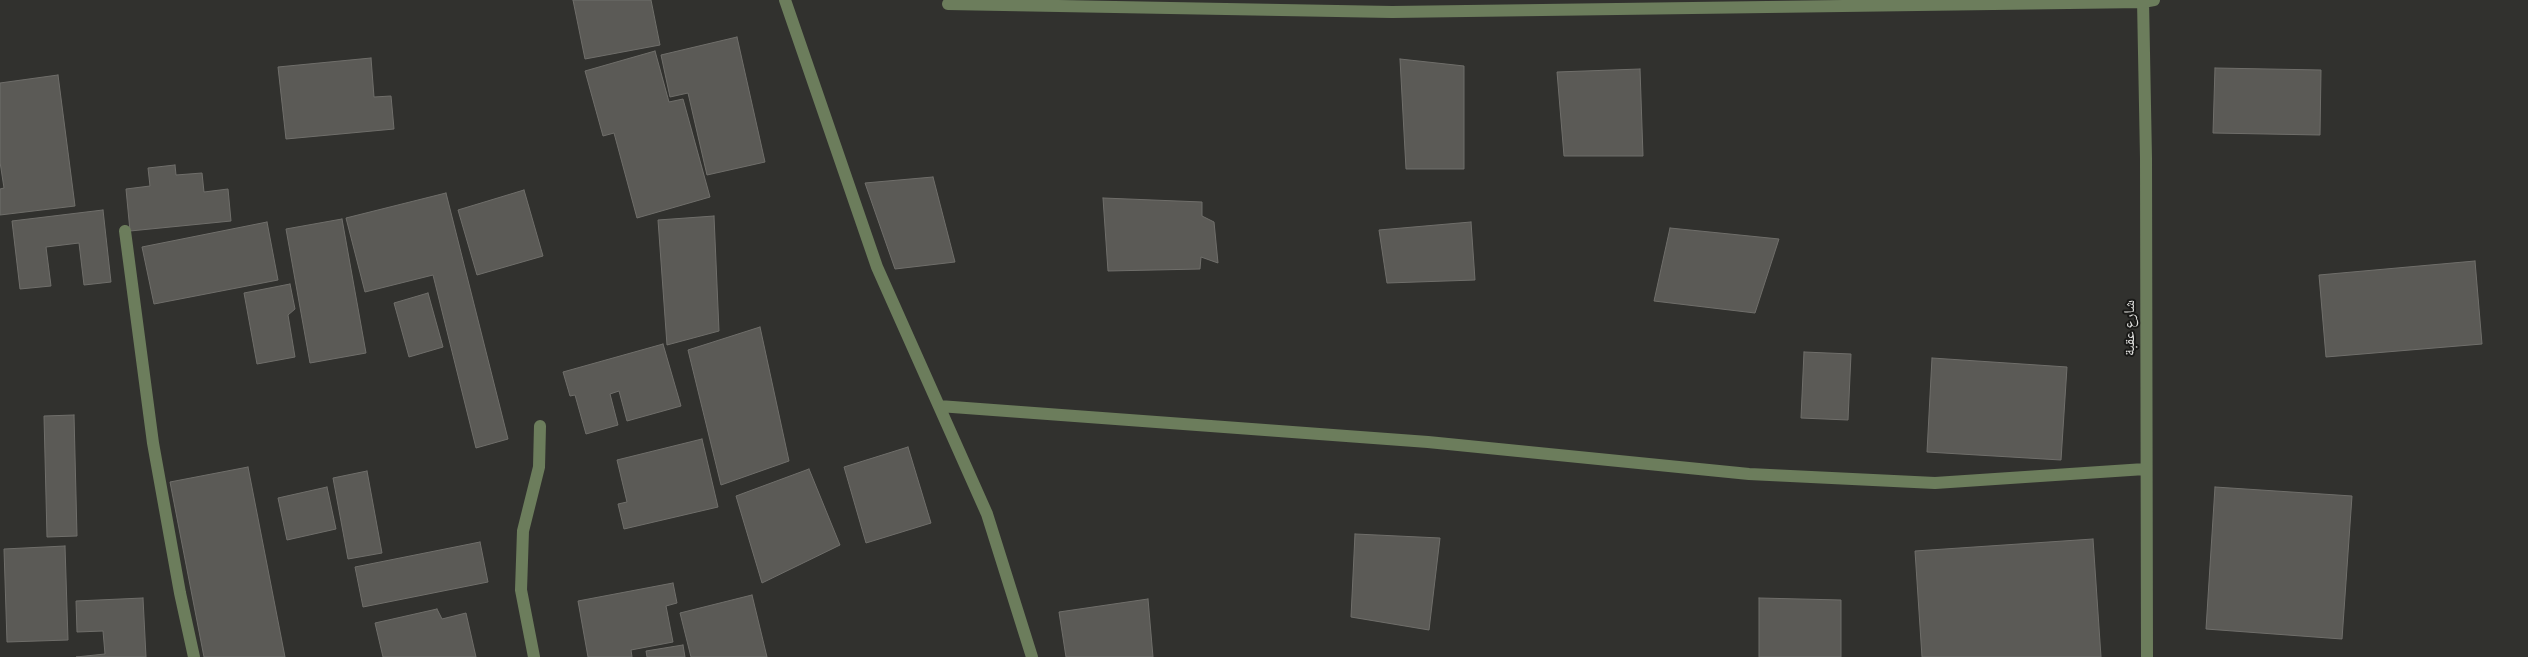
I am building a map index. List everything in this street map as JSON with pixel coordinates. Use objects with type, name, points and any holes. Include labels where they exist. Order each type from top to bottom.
[{"type":"street","points":[[785,0],[877,266],[987,514],[1032,657]]},
{"type":"street","points":[[948,4],[1392,12],[2147,1]]},
{"type":"street","name":"شارع عقبة","points":[[2147,1],[2145,469],[2147,657]]},
{"type":"street","points":[[125,231],[153,443],[194,657]]},
{"type":"street","points":[[938,406],[1428,442],[1749,474],[1935,483],[2145,469]]},
{"type":"street","points":[[534,657],[521,590],[523,531],[539,467],[540,426]]},
{"type":"building","points":[[573,0],[651,0],[660,45],[585,59]]},
{"type":"building","points":[[737,37],[765,162],[707,175],[688,93],[670,97],[661,55]]},
{"type":"building","points":[[655,51],[669,102],[683,99],[710,197],[637,218],[614,133],[603,136],[585,71]]},
{"type":"building","points":[[371,58],[374,97],[391,96],[394,129],[286,139],[278,67]]},
{"type":"building","points":[[1400,59],[1464,66],[1464,169],[1406,169]]},
{"type":"building","points":[[2215,68],[2321,70],[2320,135],[2213,133]]},
{"type":"building","points":[[1640,69],[1643,156],[1564,156],[1557,72]]},
{"type":"building","points":[[58,75],[75,206],[0,215],[0,189],[4,188],[0,162],[0,83]]},
{"type":"building","points":[[175,165],[176,175],[202,173],[204,192],[228,189],[231,221],[130,231],[126,189],[150,186],[148,168]]},
{"type":"building","points":[[933,177],[955,262],[895,269],[865,183]]},
{"type":"building","points":[[524,190],[543,256],[477,275],[458,210]]},
{"type":"building","points":[[446,193],[508,439],[476,448],[433,275],[365,292],[346,218]]},
{"type":"building","points":[[1103,198],[1202,202],[1202,216],[1214,222],[1218,263],[1201,257],[1200,269],[1108,271]]},
{"type":"building","points":[[103,210],[111,282],[84,285],[79,243],[46,247],[51,286],[20,289],[12,221]]},
{"type":"building","points":[[714,216],[719,331],[667,345],[658,220]]},
{"type":"building","points":[[342,219],[366,353],[310,363],[286,229]]},
{"type":"building","points":[[267,222],[278,280],[154,304],[142,247]]},
{"type":"building","points":[[1471,222],[1475,280],[1387,283],[1379,230]]},
{"type":"building","points":[[1670,228],[1779,239],[1755,313],[1654,301]]},
{"type":"building","points":[[2475,261],[2482,344],[2326,357],[2319,275]]},
{"type":"building","points":[[290,284],[295,309],[288,315],[295,357],[257,364],[244,293]]},
{"type":"building","points":[[428,293],[443,347],[409,357],[394,303]]},
{"type":"building","points":[[760,327],[789,461],[721,485],[688,350]]},
{"type":"building","points":[[663,344],[681,406],[627,421],[619,391],[610,394],[618,425],[586,434],[575,395],[570,396],[563,372]]},
{"type":"building","points":[[1804,352],[1851,354],[1848,420],[1801,418]]},
{"type":"building","points":[[1932,358],[2067,367],[2061,460],[1927,452]]},
{"type":"building","points":[[74,415],[77,536],[47,537],[44,416]]},
{"type":"building","points":[[702,439],[718,507],[624,529],[618,504],[627,502],[617,460]]},
{"type":"building","points":[[908,447],[931,523],[866,543],[844,467]]},
{"type":"building","points":[[248,467],[285,657],[204,657],[170,482]]},
{"type":"building","points":[[809,469],[840,545],[762,583],[736,496]]},
{"type":"building","points":[[367,471],[382,553],[348,559],[333,478]]},
{"type":"building","points":[[327,487],[336,529],[287,540],[278,498]]},
{"type":"building","points":[[2215,487],[2352,496],[2342,639],[2206,629]]},
{"type":"building","points":[[1355,534],[1440,538],[1429,630],[1351,617]]},
{"type":"building","points":[[2093,539],[2101,657],[1922,657],[1915,551]]},
{"type":"building","points":[[480,542],[488,582],[363,607],[355,567]]},
{"type":"building","points":[[65,546],[68,640],[7,642],[4,549]]},
{"type":"building","points":[[673,583],[677,603],[666,606],[673,642],[631,650],[632,657],[588,657],[578,601]]},
{"type":"building","points":[[752,595],[767,657],[691,657],[680,613]]},
{"type":"building","points":[[143,598],[146,657],[76,657],[105,654],[103,631],[77,632],[76,601]]},
{"type":"building","points":[[1759,598],[1841,600],[1841,657],[1759,657]]},
{"type":"building","points":[[1148,599],[1153,657],[1066,657],[1059,612]]},
{"type":"building","points":[[437,609],[442,619],[466,613],[476,657],[383,657],[375,623]]},
{"type":"building","points":[[683,645],[685,657],[647,657],[646,651]]}]
